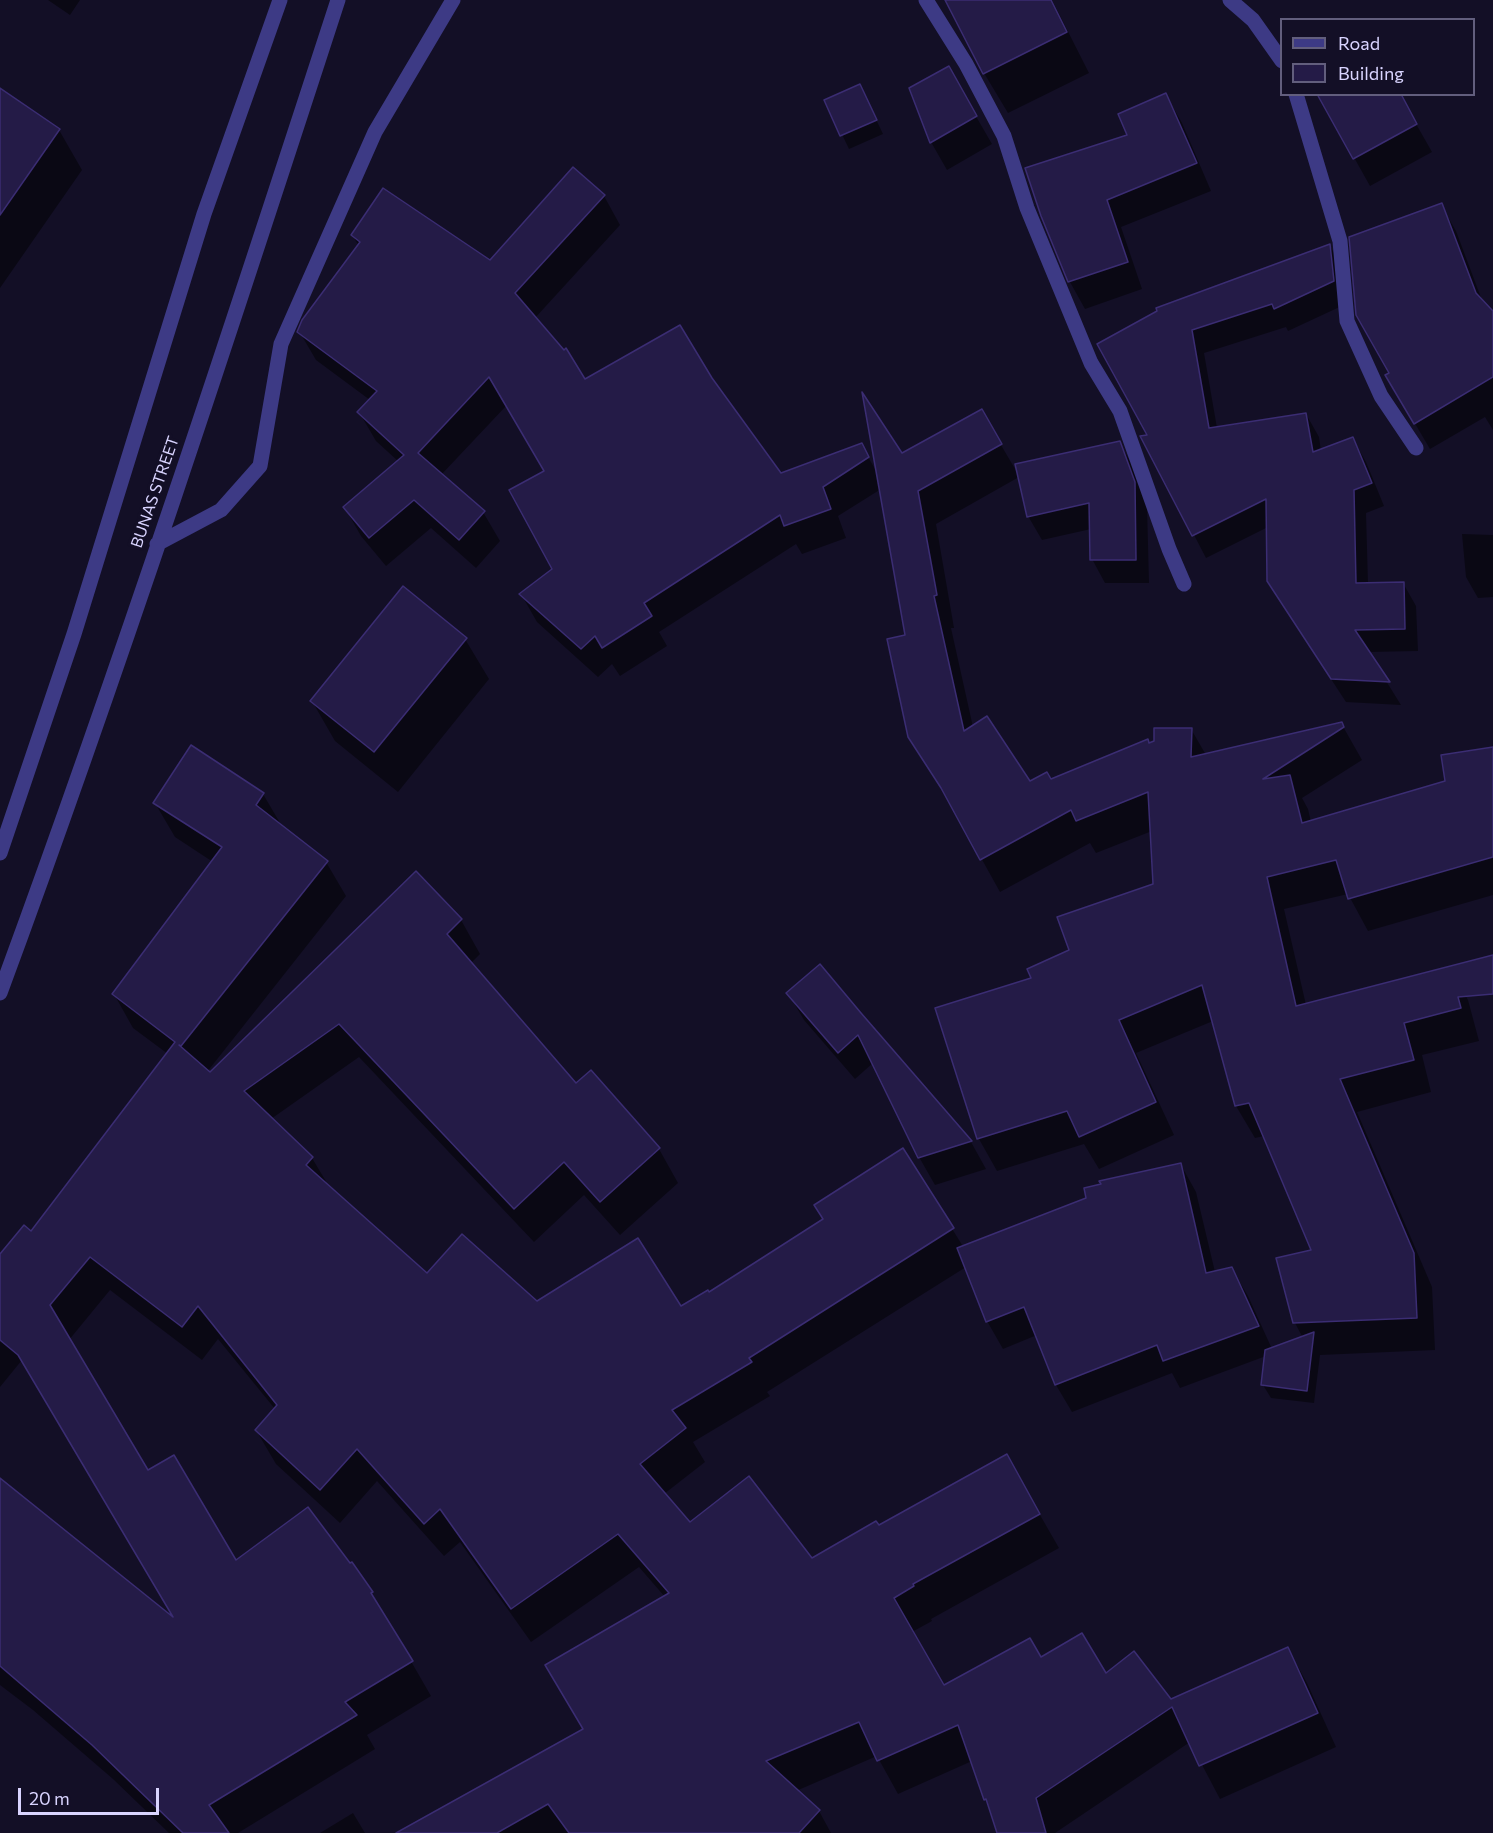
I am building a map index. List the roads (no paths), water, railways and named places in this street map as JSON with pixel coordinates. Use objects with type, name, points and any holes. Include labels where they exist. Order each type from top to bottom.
[{"type":"street","name":"BUNAS STREET","points":[[0,853],[77,622],[204,214],[280,0]]},
{"type":"street","name":"BUNAS STREET","points":[[0,993],[54,846],[157,544],[338,0]]},
{"type":"street","points":[[157,544],[221,510],[260,466],[281,344],[375,132],[453,0]]},
{"type":"street","points":[[926,0],[966,64],[1004,136],[1027,208],[1091,363],[1120,411],[1169,549],[1184,584]]},
{"type":"street","points":[[1230,0],[1253,20],[1280,60]]},
{"type":"street","points":[[1297,96],[1340,240],[1347,321],[1381,396],[1416,448]]}]
